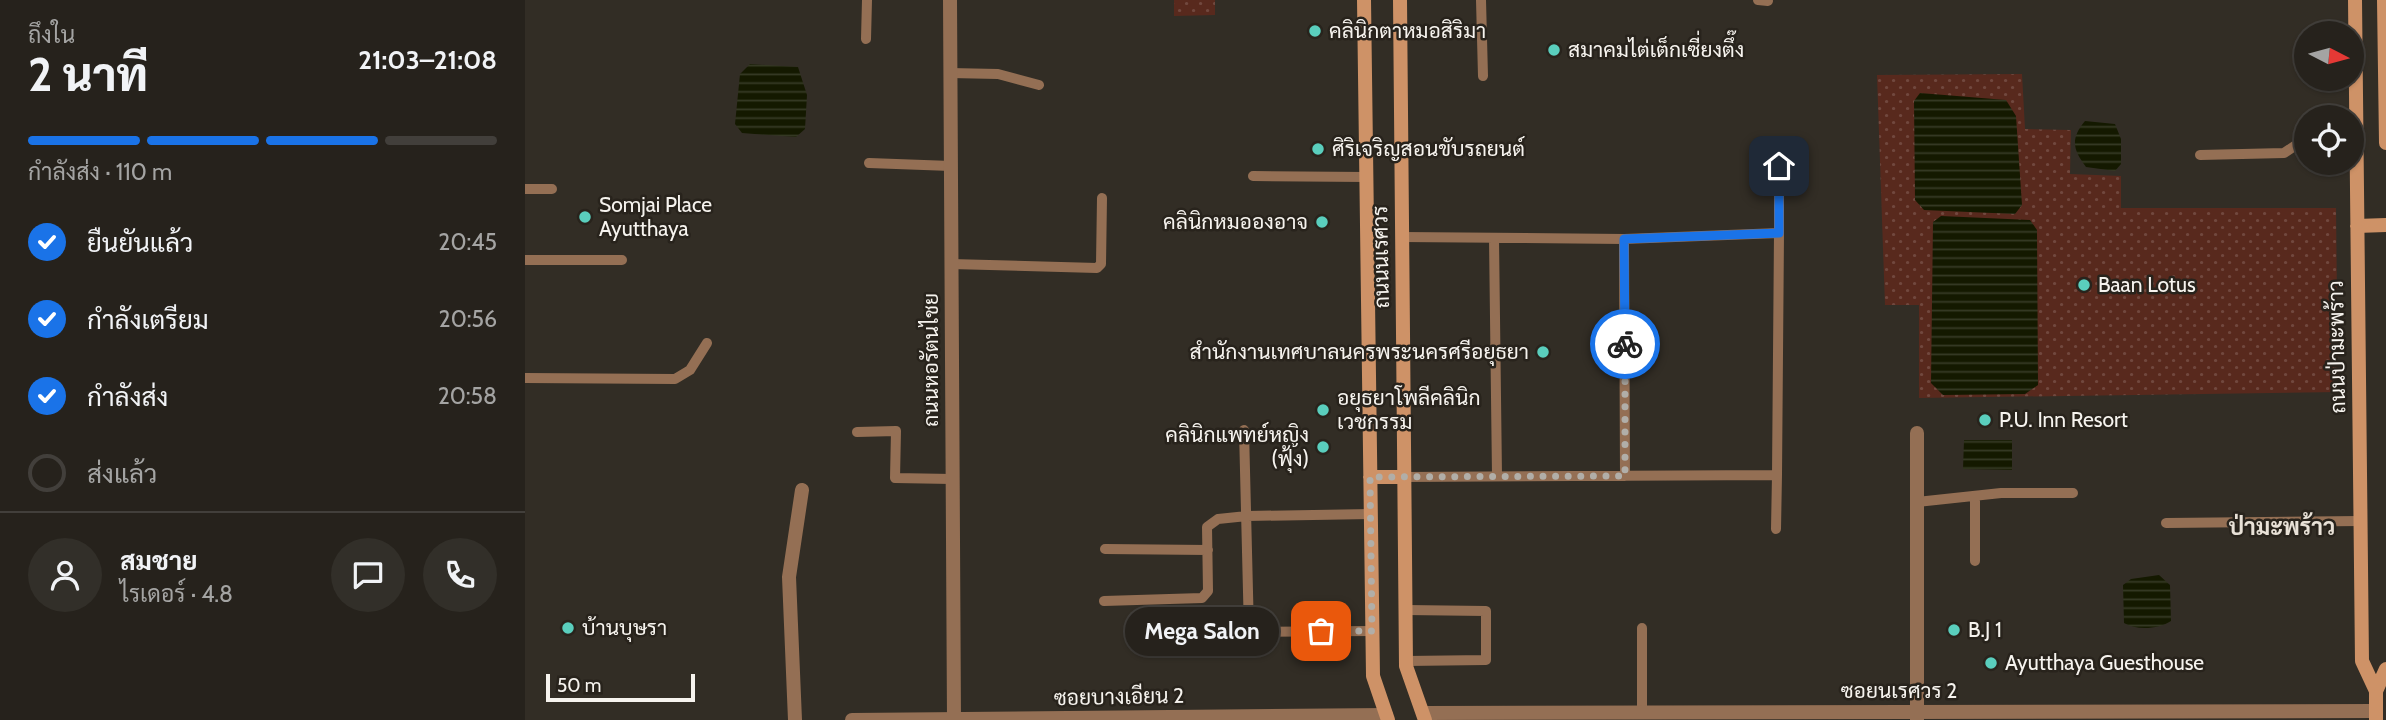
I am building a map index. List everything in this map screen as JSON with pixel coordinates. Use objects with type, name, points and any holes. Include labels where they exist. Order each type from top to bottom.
[{"type":"street","name":"ถนนหอรัตนไชย","points":[[950,0],[954,720]]},
{"type":"street","name":"ถนนนเรศวร","points":[[1364,0],[1373,676],[1387,718]]},
{"type":"street","name":"ถนนนเรศวร","points":[[1400,0],[1406,661],[1424,717]]},
{"type":"street","name":"ถนนป่ามะพร้าว","points":[[2354,105],[2355,0]]},
{"type":"street","points":[[2384,0],[2386,143]]},
{"type":"street","name":"ถนนป่ามะพร้าว","points":[[2355,175],[2362,662],[2378,704]]},
{"type":"street","points":[[2357,226],[2386,225]]},
{"type":"street","points":[[1917,433],[1917,716]]},
{"type":"street","points":[[1370,477],[1404,477]]},
{"type":"street","points":[[795,720],[789,577],[802,490]]},
{"type":"street","points":[[2378,704],[2386,669]]},
{"type":"street","name":"ซอยนเรศวร 2","points":[[1424,717],[1642,712],[1693,716],[1917,716],[2378,704]]},
{"type":"street","name":"ซอยบางเอียน 2","points":[[852,720],[1387,718]]},
{"type":"lane","points":[[866,39],[867,0]]},
{"type":"lane","points":[[1481,0],[1483,76]]},
{"type":"lane","points":[[950,73],[998,74],[1039,85]]},
{"type":"lane","points":[[1776,529],[1779,144]]},
{"type":"lane","points":[[2200,155],[2284,153],[2294,146]]},
{"type":"lane","points":[[869,163],[951,166]]},
{"type":"lane","points":[[1253,176],[1366,177]]},
{"type":"lane","points":[[525,189],[552,189]]},
{"type":"lane","points":[[951,264],[1097,268],[1101,264],[1102,198]]},
{"type":"lane","points":[[1402,237],[1624,239],[1779,233]]},
{"type":"lane","points":[[1494,238],[1497,476]]},
{"type":"lane","points":[[1624,239],[1625,476]]},
{"type":"lane","points":[[525,260],[622,260]]},
{"type":"lane","points":[[525,378],[675,379],[690,370],[707,343]]},
{"type":"lane","points":[[1244,430],[1249,632],[1372,631]]},
{"type":"lane","points":[[857,432],[896,431],[895,478],[952,479]]},
{"type":"lane","points":[[1404,477],[1777,475]]},
{"type":"lane","points":[[1917,502],[2001,493],[2073,493]]},
{"type":"lane","points":[[1975,496],[1975,561]]},
{"type":"lane","points":[[1104,601],[1202,598],[1208,590],[1207,527],[1218,519],[1371,514]]},
{"type":"lane","points":[[2166,523],[2360,521]]},
{"type":"lane","points":[[1105,549],[1207,550]]},
{"type":"lane","points":[[1406,610],[1486,611],[1486,660],[1406,661]]},
{"type":"lane","points":[[1642,628],[1642,712]]},
{"type":"shaded area","points":[[1174,0],[1215,0],[1215,15],[1174,16]]},
{"type":"shaded area","points":[[750,64],[798,67],[807,95],[805,129],[796,137],[742,133],[735,124],[740,74]]},
{"type":"shaded area","points":[[2022,74],[2025,129],[2071,130],[2070,174],[2121,176],[2121,208],[2336,208],[2338,392],[1919,398],[1919,305],[1885,305],[1877,75]]},
{"type":"shaded area","points":[[1920,93],[2006,100],[2016,116],[2022,205],[2015,214],[1924,210],[1915,200],[1914,101]]},
{"type":"shaded area","points":[[2085,121],[2115,124],[2121,139],[2121,164],[2115,171],[2086,167],[2082,161],[2076,150],[2075,139]]},
{"type":"shaded area","points":[[1941,216],[2030,220],[2037,230],[2038,385],[2025,394],[1943,395],[1931,383],[1933,222]]},
{"type":"shaded area","points":[[1964,440],[2012,440],[2012,470],[1963,469]]},
{"type":"shaded area","points":[[2159,575],[2170,585],[2171,621],[2148,628],[2124,623],[2123,585],[2131,579]]},
{"type":"way so far","points":[[1321,631],[1372,631],[1370,477],[1625,476],[1625,344]]},
{"type":"place","name":"คลินิกตาหมอสิริมา","points":[[1315,31]]},
{"type":"place","name":"สมาคมไต่เต็กเซี่ยงตึ๊ง","points":[[1554,50]]},
{"type":"place","name":"ศิริเจริญสอนขับรถยนต์","points":[[1318,149]]},
{"type":"place","name":"Somjai Place Ayutthaya","points":[[585,217]]},
{"type":"place","name":"คลินิกหมอองอาจ","points":[[1322,222]]},
{"type":"place","name":"Baan Lotus","points":[[2084,285]]},
{"type":"place","name":"สำนักงานเทศบาลนครพระนครศรีอยุธยา","points":[[1543,352]]},
{"type":"place","name":"อยุธยาโพลีคลินิก เวชกรรม","points":[[1323,410]]},
{"type":"place","name":"P.U. Inn Resort","points":[[1985,420]]},
{"type":"place","name":"คลินิกแพทย์หญิง (ฟุ้ง)","points":[[1323,447]]},
{"type":"place","name":"บ้านบุษรา","points":[[568,628]]},
{"type":"place","name":"B.J 1","points":[[1954,630]]},
{"type":"place","name":"Mega Salon","points":[[1321,631]]},
{"type":"place","name":"Ayutthaya Guesthouse","points":[[1991,663]]},
{"type":"district","name":"ป่ามะพร้าว","points":[[2282,527]]},
{"type":"route","points":[[1625,344],[1624,239],[1779,233],[1779,166]]}]
